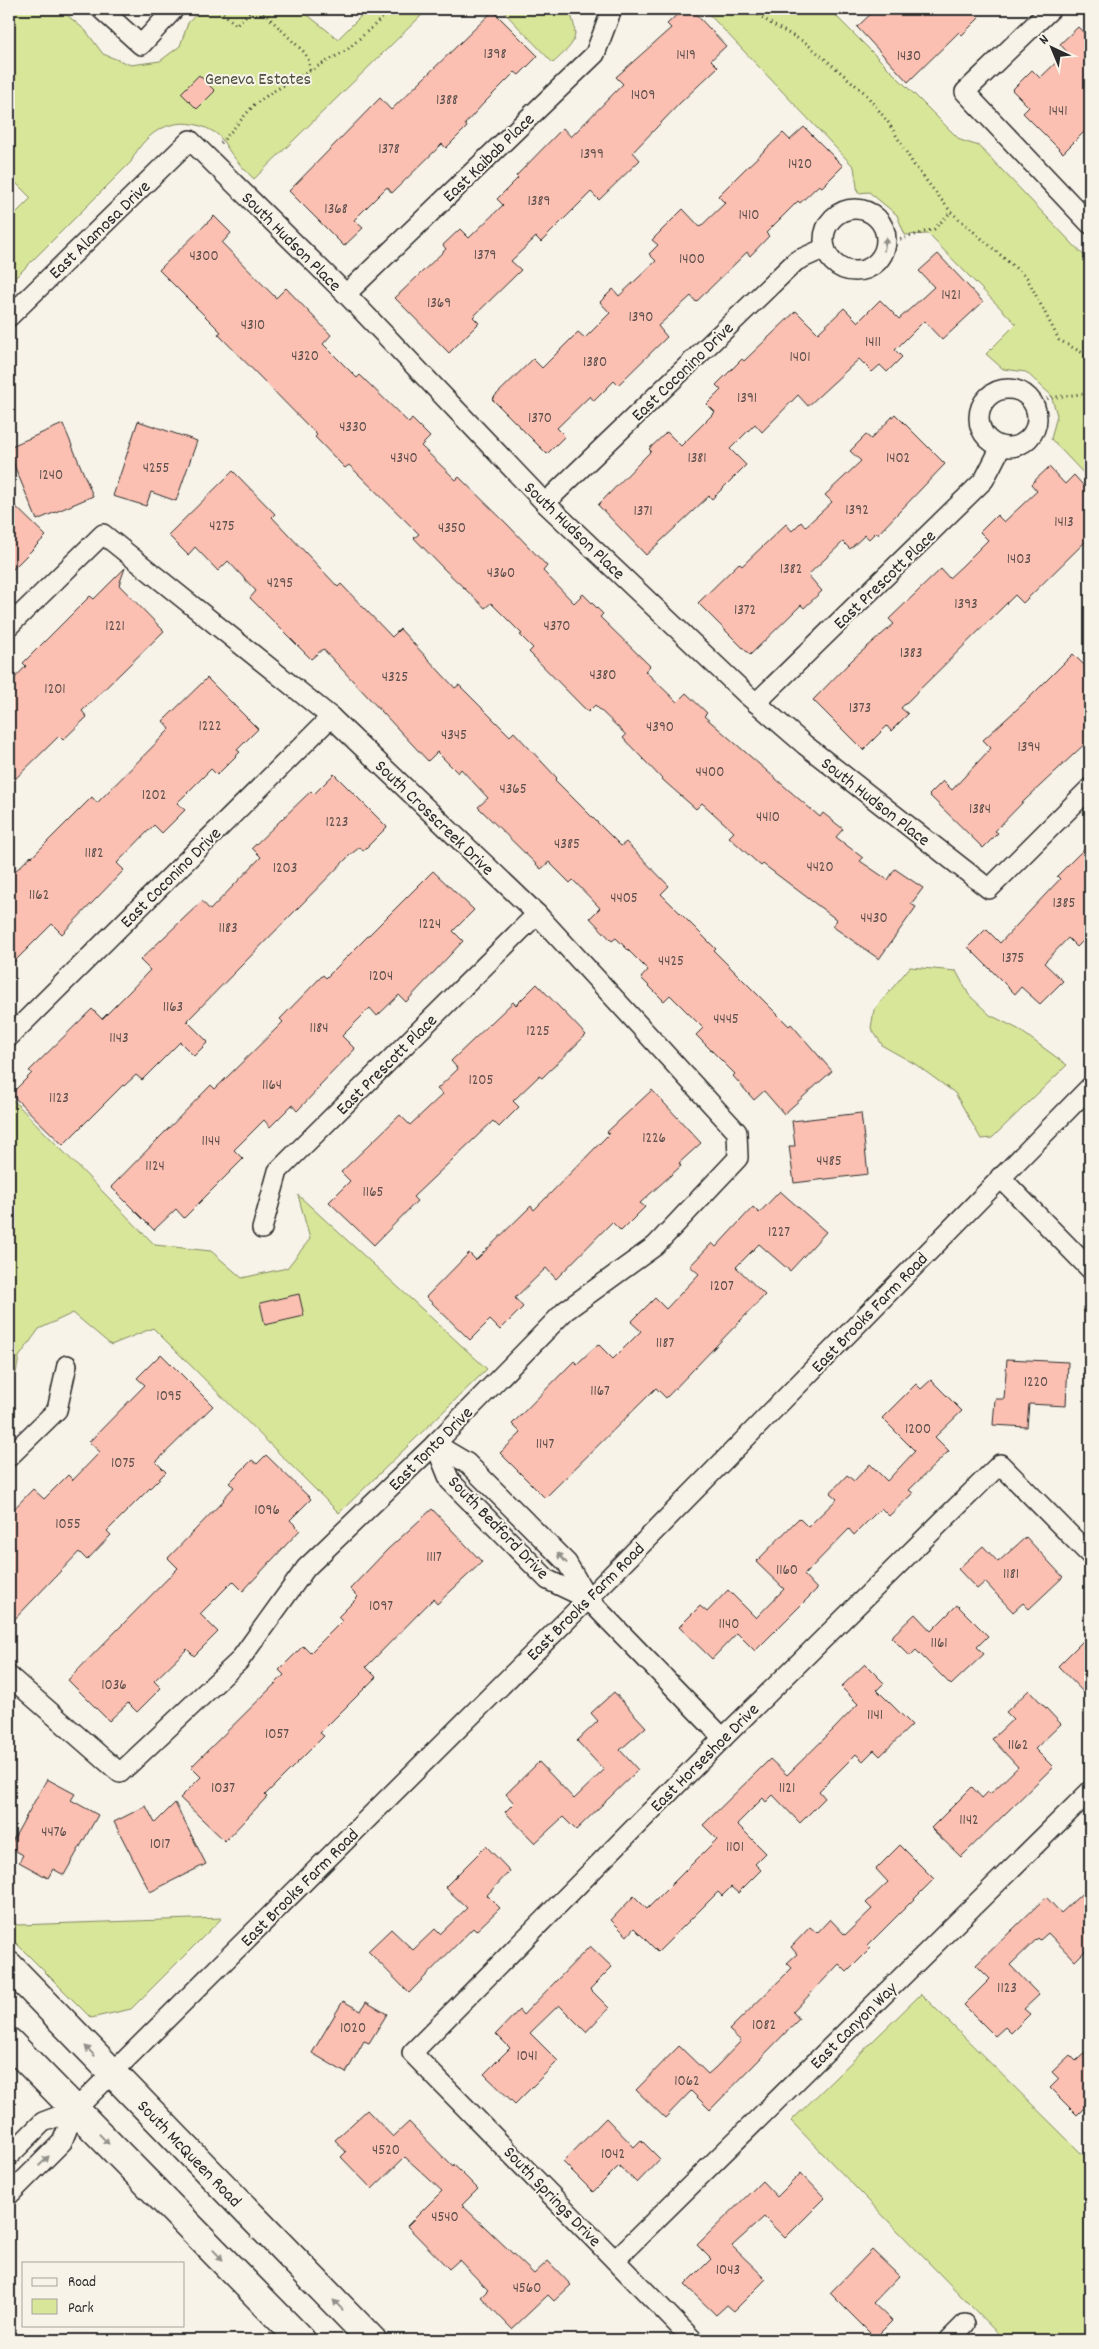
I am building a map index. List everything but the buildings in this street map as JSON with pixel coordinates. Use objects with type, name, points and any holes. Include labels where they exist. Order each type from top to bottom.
[{"type":"main road","name":"South McQueen Road","points":[[9,1966],[372,2340]]},
{"type":"main road","points":[[9,2042],[301,2340]]},
{"type":"street","points":[[101,9],[141,45],[174,9]]},
{"type":"street","name":"East Kaibab Place","points":[[346,294],[595,54],[612,9]]},
{"type":"street","points":[[1051,9],[965,92],[1090,224]]},
{"type":"street","name":"South Hudson Place","points":[[190,140],[346,294],[545,503],[756,703],[805,745],[989,889],[1090,788]]},
{"type":"street","name":"East Alamosa Drive","points":[[9,317],[190,140]]},
{"type":"street","points":[[856,208],[869,211],[882,224],[886,235],[886,244],[883,255],[875,264],[859,271],[850,271],[835,264],[825,248],[824,235],[828,224],[837,214],[856,208]]},
{"type":"street","name":"East Coconino Drive","points":[[545,503],[796,261],[825,248]]},
{"type":"street","points":[[1013,389],[1024,392],[1031,399],[1037,410],[1037,424],[1032,437],[1020,446],[1001,447],[986,438],[980,428],[978,417],[985,399],[995,392],[1013,389]]},
{"type":"street","name":"East Prescott Place","points":[[756,703],[984,480],[1001,447]]},
{"type":"street","name":"South Crosscreek Drive","points":[[9,626],[103,534],[331,717],[537,914],[737,1132]]},
{"type":"street","name":"East Coconino Drive","points":[[9,1037],[331,717]]},
{"type":"street","name":"East Prescott Place","points":[[262,1229],[278,1171],[537,914]]},
{"type":"street","name":"East Brooks Farm Road","points":[[9,2195],[62,2142],[75,2110],[588,1599],[1000,1176],[1090,1087]]},
{"type":"street","name":"East Tonto Drive","points":[[9,1676],[120,1773],[239,1661],[306,1568],[435,1444],[565,1311],[655,1246],[738,1158],[737,1132]]},
{"type":"street","points":[[1000,1176],[1090,1269]]},
{"type":"street","points":[[9,1457],[57,1410],[67,1365]]},
{"type":"street","name":"South Bedford Drive","points":[[435,1444],[450,1481],[548,1580],[588,1599]]},
{"type":"street","name":"South Bedford Drive","points":[[435,1444],[468,1463],[567,1563],[588,1599],[723,1738]]},
{"type":"street","name":"East Horseshoe Drive","points":[[412,2053],[723,1738],[1000,1464],[1090,1555]]},
{"type":"street","name":"East Canyon Way","points":[[615,2260],[1090,1791]]},
{"type":"street","name":"South Springs Drive","points":[[412,2053],[693,2340]]},
{"type":"street","name":"East Brooks Farm Road","points":[[9,2156],[44,2122],[75,2110]]},
{"type":"street","points":[[949,2340],[965,2324]]},
{"type":"path","points":[[9,12],[12,9]]},
{"type":"path","points":[[214,9],[222,12],[236,25],[253,9]]},
{"type":"path","points":[[260,9],[304,52],[310,73]]},
{"type":"path","points":[[207,158],[254,105],[272,92],[310,73],[347,50],[392,9]]},
{"type":"path","points":[[750,9],[773,25],[806,43],[864,93],[888,122],[914,165],[951,212],[1027,278],[1059,340],[1090,357]]},
{"type":"path","points":[[886,244],[934,229],[951,212]]},
{"type":"path","points":[[1090,378],[1090,398]]},
{"type":"path","points":[[1037,410],[1048,398],[1089,393]]},
{"type":"green space","name":"Geneva Estates","points":[[9,9],[60,9],[86,31],[103,54],[131,65],[160,61],[180,46],[188,23],[201,9],[300,9],[338,39],[368,9],[428,9],[254,179],[235,159],[220,136],[214,132],[189,123],[165,127],[155,132],[137,150],[131,162],[9,284],[9,220],[31,198],[9,176]]},
{"type":"green space","points":[[501,9],[569,9],[574,27],[574,39],[567,50],[553,63]]},
{"type":"green space","points":[[704,9],[829,9],[960,140],[979,146],[1090,262],[1090,480],[1051,439],[1057,415],[1051,395],[1026,372],[1003,369],[986,354],[1016,324],[928,234],[905,235],[897,215],[869,192],[858,193],[854,167]]},
{"type":"green space","points":[[910,967],[956,971],[969,995],[990,1015],[1018,1029],[1067,1065],[992,1138],[981,1139],[955,1093],[915,1064],[883,1046],[871,1028],[874,1010]]},
{"type":"green space","points":[[9,1096],[155,1245],[211,1251],[242,1278],[287,1268],[310,1239],[298,1195],[487,1369],[339,1513],[153,1328],[111,1345],[73,1313],[39,1329],[19,1357],[16,1373],[9,1366]]},
{"type":"green space","points":[[9,1916],[17,1925],[222,1918],[131,2009],[91,2018],[9,1936]]},
{"type":"green space","points":[[921,1994],[1090,2162],[1090,2340],[1004,2340],[791,2121]]}]
